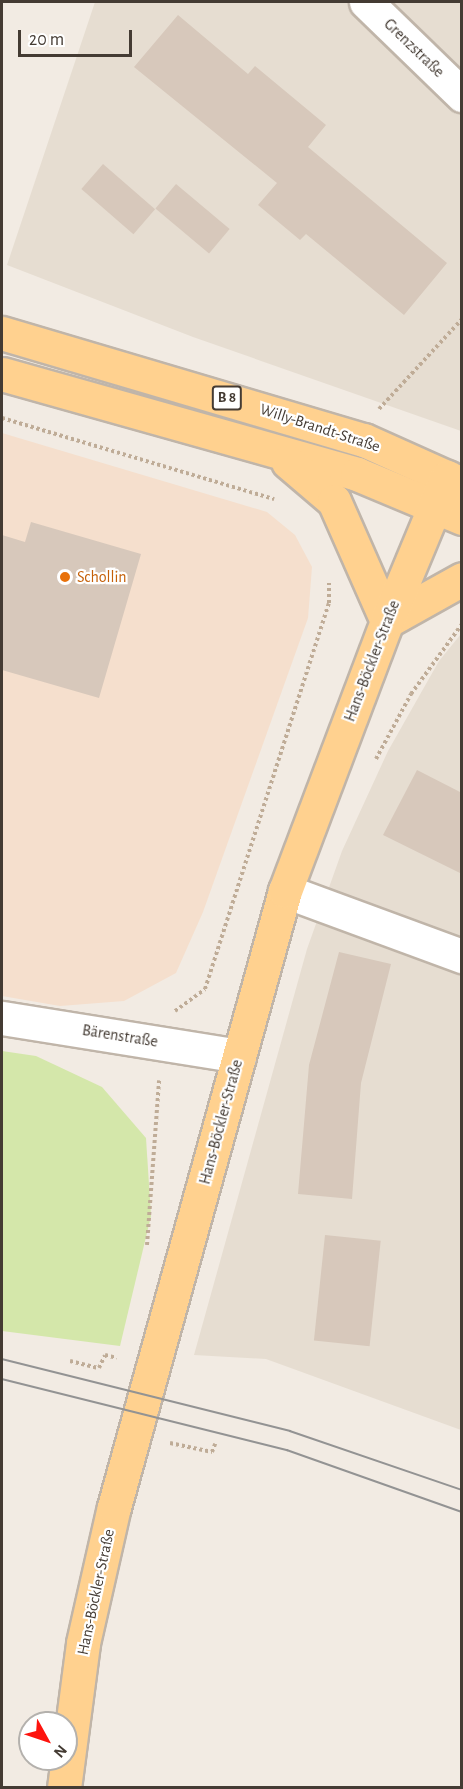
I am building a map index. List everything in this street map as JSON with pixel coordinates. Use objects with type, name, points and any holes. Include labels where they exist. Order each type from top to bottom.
[{"type":"main road","name":"Willy-Brandt-Straße","points":[[2,333],[364,440],[451,496]]},
{"type":"main road","name":"Willy-Brandt-Straße","points":[[2,374],[279,456],[451,496]]},
{"type":"main road","points":[[279,456],[334,501],[387,621],[462,579]]},
{"type":"main road","name":"Hans-Böckler-Straße","points":[[64,1788],[84,1643],[134,1434],[285,891],[387,621],[451,496]]},
{"type":"street","name":"Grenzstraße","points":[[366,2],[462,95]]},
{"type":"street","points":[[285,891],[462,956]]},
{"type":"street","name":"Bärenstraße","points":[[2,1018],[239,1056]]},
{"type":"path","points":[[377,411],[462,319]]},
{"type":"path","points":[[2,418],[195,474],[285,507]]},
{"type":"path","points":[[145,1258],[157,1157],[153,1114],[165,1043],[177,1004],[205,989],[329,603],[329,572]]},
{"type":"path","points":[[70,1361],[99,1368],[105,1355],[153,1365]]},
{"type":"path","points":[[134,1434],[212,1452],[214,1444]]},
{"type":"shaded area","points":[[95,2],[461,2],[461,431],[193,337],[7,265]]},
{"type":"shaded area","points":[[2,433],[267,512],[295,535],[312,567],[308,618],[203,912],[176,973],[124,1001],[60,1006],[2,996]]},
{"type":"shaded area","points":[[461,634],[461,1430],[266,1359],[194,1355],[307,949],[342,851],[388,751],[439,661]]},
{"type":"green space","points":[[2,1051],[36,1056],[102,1087],[146,1138],[151,1216],[120,1346],[2,1331]]},
{"type":"building","points":[[178,15],[248,74],[255,66],[326,125],[308,147],[447,263],[404,315],[306,234],[300,240],[258,205],[277,183],[134,67]]},
{"type":"building","points":[[103,164],[155,209],[133,234],[81,189]]},
{"type":"building","points":[[176,184],[230,229],[209,254],[155,209]]},
{"type":"building","points":[[31,522],[141,554],[99,698],[2,670],[2,535],[25,542]]},
{"type":"building","points":[[417,770],[462,793],[462,874],[383,835]]},
{"type":"building","points":[[339,952],[391,964],[361,1083],[352,1199],[298,1194],[309,1065]]},
{"type":"building","points":[[325,1235],[381,1241],[370,1346],[314,1340]]},
{"type":"tram line","points":[[2,1359],[290,1431],[462,1490]]},
{"type":"tram line","points":[[2,1379],[287,1450],[462,1512]]},
{"type":"place","name":"Schollin","points":[[65,577]]}]
